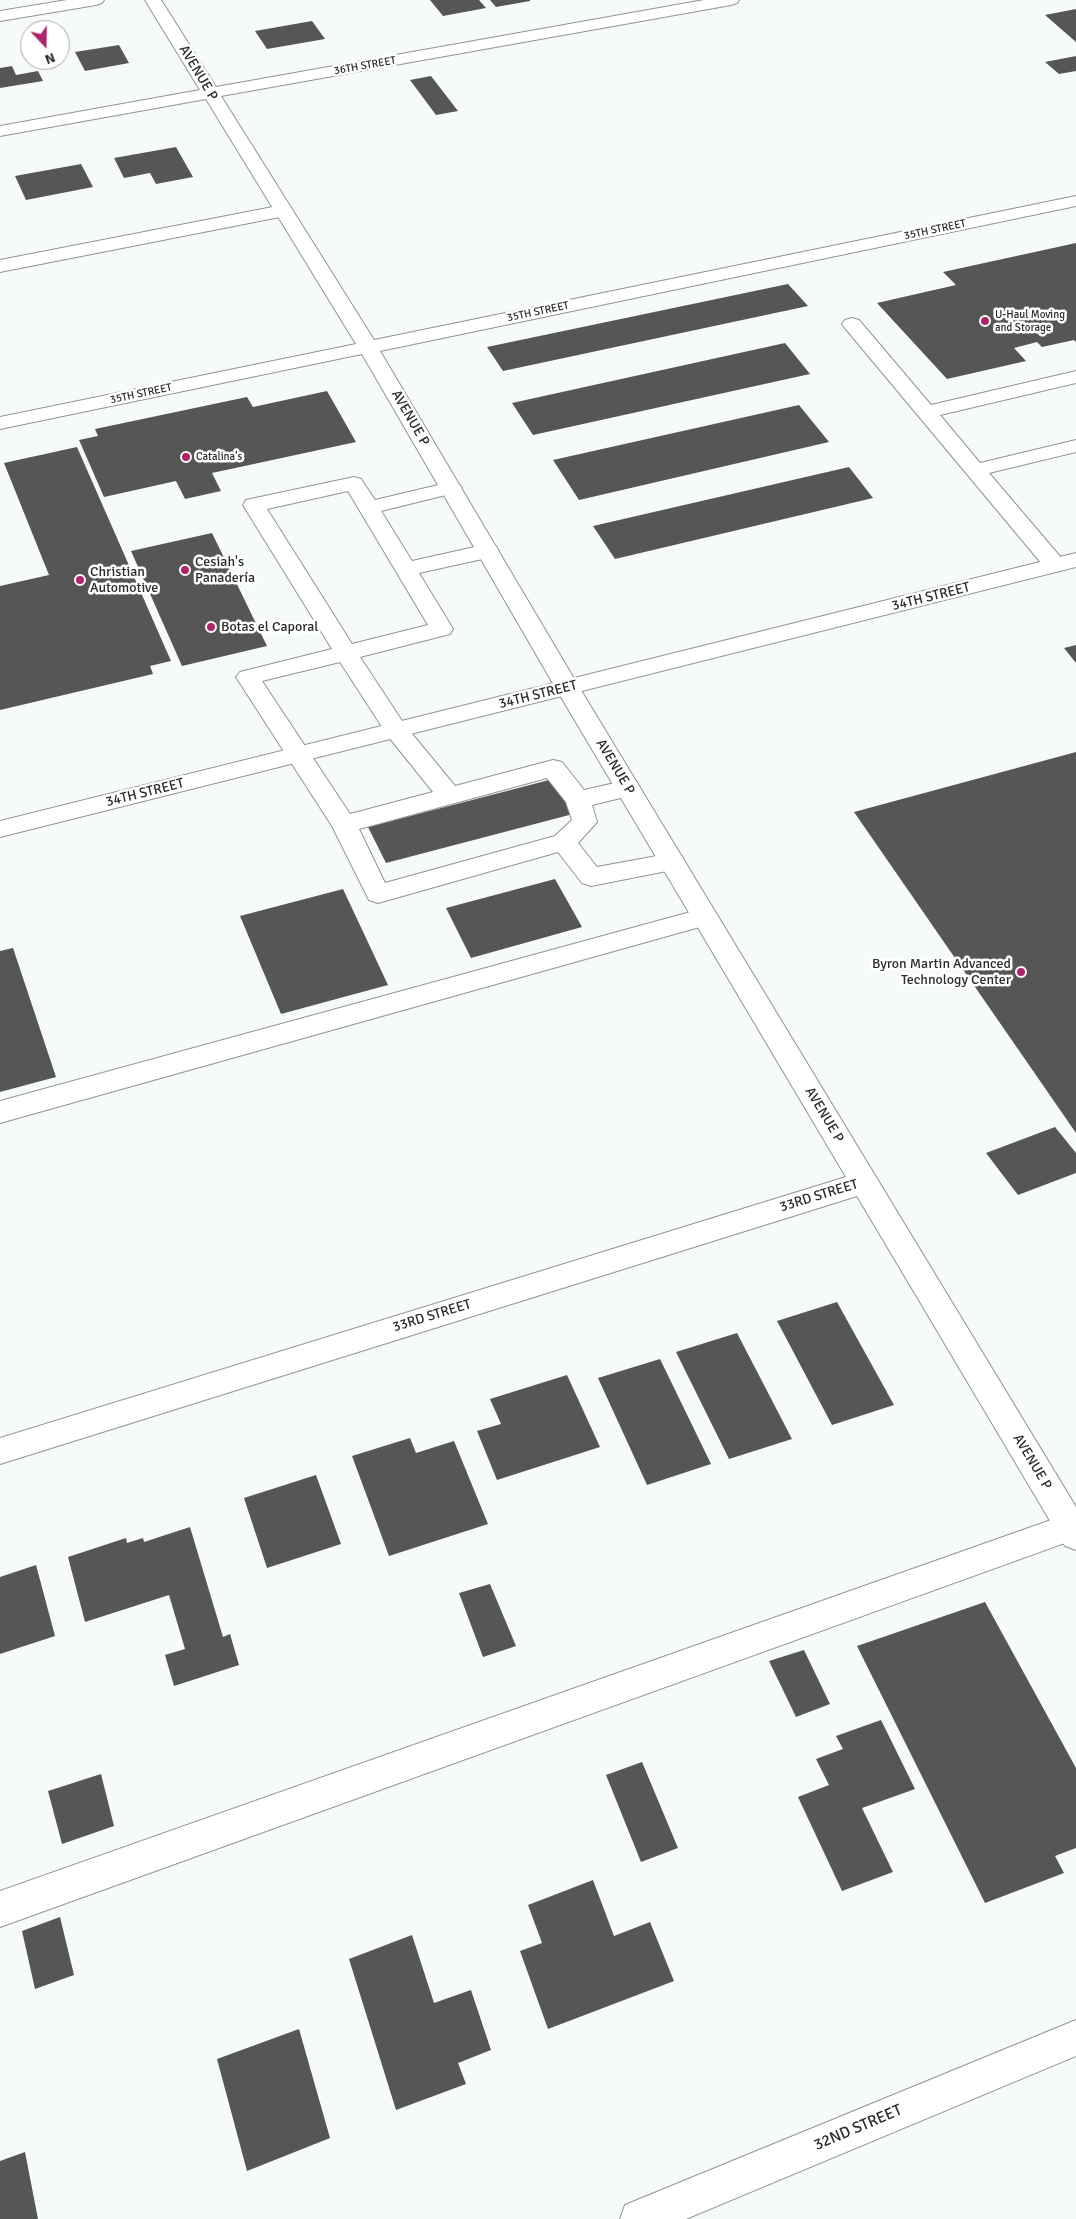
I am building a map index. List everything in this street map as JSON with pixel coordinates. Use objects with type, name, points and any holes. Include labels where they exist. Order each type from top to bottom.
[{"type":"street","points":[[0,16],[96,0]]},
{"type":"street","name":"AVENUE P","points":[[153,0],[368,347],[567,688],[1073,1531]]},
{"type":"street","name":"36TH STREET","points":[[0,131],[731,0]]},
{"type":"street","name":"35TH STREET","points":[[0,423],[1076,201]]},
{"type":"street","points":[[0,266],[283,211]]},
{"type":"street","points":[[852,324],[975,470],[1066,563]]},
{"type":"street","points":[[926,412],[1076,377]]},
{"type":"street","points":[[975,470],[1076,446]]},
{"type":"street","points":[[344,824],[449,794],[553,768],[578,800],[585,822],[564,842],[378,894],[344,824],[248,677],[346,653],[442,629],[354,483],[254,505],[346,653],[396,730],[449,794]]},
{"type":"street","points":[[370,507],[451,488]]},
{"type":"street","points":[[406,569],[488,551]]},
{"type":"street","name":"34TH STREET","points":[[0,829],[1066,563]]},
{"type":"street","points":[[578,800],[628,788]]},
{"type":"street","points":[[564,842],[591,877],[673,862]]},
{"type":"street","points":[[0,1112],[705,917]]},
{"type":"street","name":"33RD STREET","points":[[0,1451],[864,1182]]},
{"type":"street","points":[[0,1909],[1073,1531]]},
{"type":"street","name":"32ND STREET","points":[[639,2219],[1076,2038]]},
{"type":"building","points":[[430,0],[479,0],[486,8],[443,16]]},
{"type":"building","points":[[490,0],[530,0],[530,1],[496,7]]},
{"type":"building","points":[[1076,9],[1076,42],[1045,15]]},
{"type":"building","points":[[312,21],[325,39],[267,49],[255,31]]},
{"type":"building","points":[[119,45],[129,63],[85,71],[75,52]]},
{"type":"building","points":[[1076,56],[1076,71],[1059,74],[1045,62]]},
{"type":"building","points":[[12,66],[16,75],[38,71],[43,81],[0,88],[0,68]]},
{"type":"building","points":[[431,76],[458,111],[436,115],[410,80]]},
{"type":"building","points":[[176,147],[193,177],[156,184],[150,173],[124,178],[114,158]]},
{"type":"building","points":[[81,164],[93,187],[26,200],[15,176]]},
{"type":"building","name":"U-Haul Moving and Storage","points":[[1076,243],[1076,342],[1074,340],[1042,347],[1037,342],[1014,348],[1026,361],[947,379],[877,303],[956,285],[943,272]]},
{"type":"building","points":[[788,284],[808,306],[503,371],[487,347]]},
{"type":"building","points":[[785,343],[810,374],[533,435],[512,403]]},
{"type":"building","name":"Catalina's","points":[[327,391],[356,442],[212,473],[221,491],[185,499],[176,481],[104,497],[79,440],[98,436],[95,429],[247,397],[253,407]]},
{"type":"building","points":[[799,405],[829,442],[579,500],[553,460]]},
{"type":"building","name":"Christian Automotive","points":[[77,447],[171,661],[150,666],[153,674],[0,710],[0,586],[49,575],[4,463]]},
{"type":"building","points":[[849,467],[873,498],[615,559],[593,526]]},
{"type":"building","points":[[212,533],[267,646],[182,666],[131,551]]},
{"type":"building","points":[[1076,645],[1076,663],[1064,648]]},
{"type":"building","name":"Byron Martin Advanced Technology Center","points":[[1076,752],[1076,1133],[854,812]]},
{"type":"building","points":[[553,779],[573,814],[386,863],[368,827]]},
{"type":"building","points":[[555,879],[582,927],[471,958],[446,908]]},
{"type":"building","points":[[343,889],[388,985],[281,1014],[240,916]]},
{"type":"building","points":[[13,948],[56,1077],[0,1092],[0,951]]},
{"type":"building","points":[[1055,1127],[1076,1153],[1076,1173],[1018,1195],[986,1153]]},
{"type":"building","points":[[837,1302],[894,1405],[832,1425],[777,1321]]},
{"type":"building","points":[[737,1333],[792,1439],[729,1459],[676,1352]]},
{"type":"building","points":[[660,1359],[711,1464],[647,1485],[598,1378]]},
{"type":"building","points":[[567,1375],[600,1447],[497,1480],[477,1431],[501,1424],[490,1399]]},
{"type":"building","points":[[410,1438],[416,1453],[454,1441],[488,1524],[389,1556],[352,1456]]},
{"type":"building","points":[[316,1475],[341,1544],[267,1568],[244,1498]]},
{"type":"building","points":[[190,1527],[223,1637],[230,1634],[239,1665],[174,1686],[165,1655],[185,1649],[169,1595],[85,1622],[68,1557],[126,1538],[127,1543],[143,1538],[144,1542]]},
{"type":"building","points":[[36,1565],[55,1636],[0,1654],[0,1577]]},
{"type":"building","points":[[490,1584],[516,1646],[483,1657],[459,1593]]},
{"type":"building","points":[[985,1602],[1076,1768],[1076,1848],[1055,1856],[1064,1873],[985,1903],[857,1646]]},
{"type":"building","points":[[804,1650],[830,1704],[796,1717],[769,1661]]},
{"type":"building","points":[[881,1720],[915,1789],[862,1808],[893,1872],[842,1891],[798,1797],[829,1785],[816,1759],[843,1749],[836,1736]]},
{"type":"building","points":[[642,1762],[678,1848],[641,1862],[606,1775]]},
{"type":"building","points":[[101,1774],[114,1826],[62,1844],[48,1791]]},
{"type":"building","points":[[593,1880],[614,1936],[650,1922],[674,1981],[548,2029],[520,1951],[542,1943],[528,1905]]},
{"type":"building","points":[[60,1917],[74,1975],[35,1989],[22,1931]]},
{"type":"building","points":[[412,1935],[434,2003],[471,1990],[491,2050],[458,2063],[466,2084],[396,2110],[349,1959]]},
{"type":"building","points":[[299,2029],[330,2138],[247,2171],[217,2059]]},
{"type":"building","points":[[25,2152],[38,2219],[0,2219],[0,2161]]},
{"type":"place","name":"U-Haul Moving and Storage","points":[[985,321]]},
{"type":"place","name":"Catalina's","points":[[186,457]]},
{"type":"place","name":"Cesiah's Panadería","points":[[185,570]]},
{"type":"place","name":"Christian Automotive","points":[[80,580]]},
{"type":"place","name":"Botas el Caporal","points":[[211,627]]},
{"type":"place","name":"Byron Martin Advanced Technology Center","points":[[1021,972]]}]
